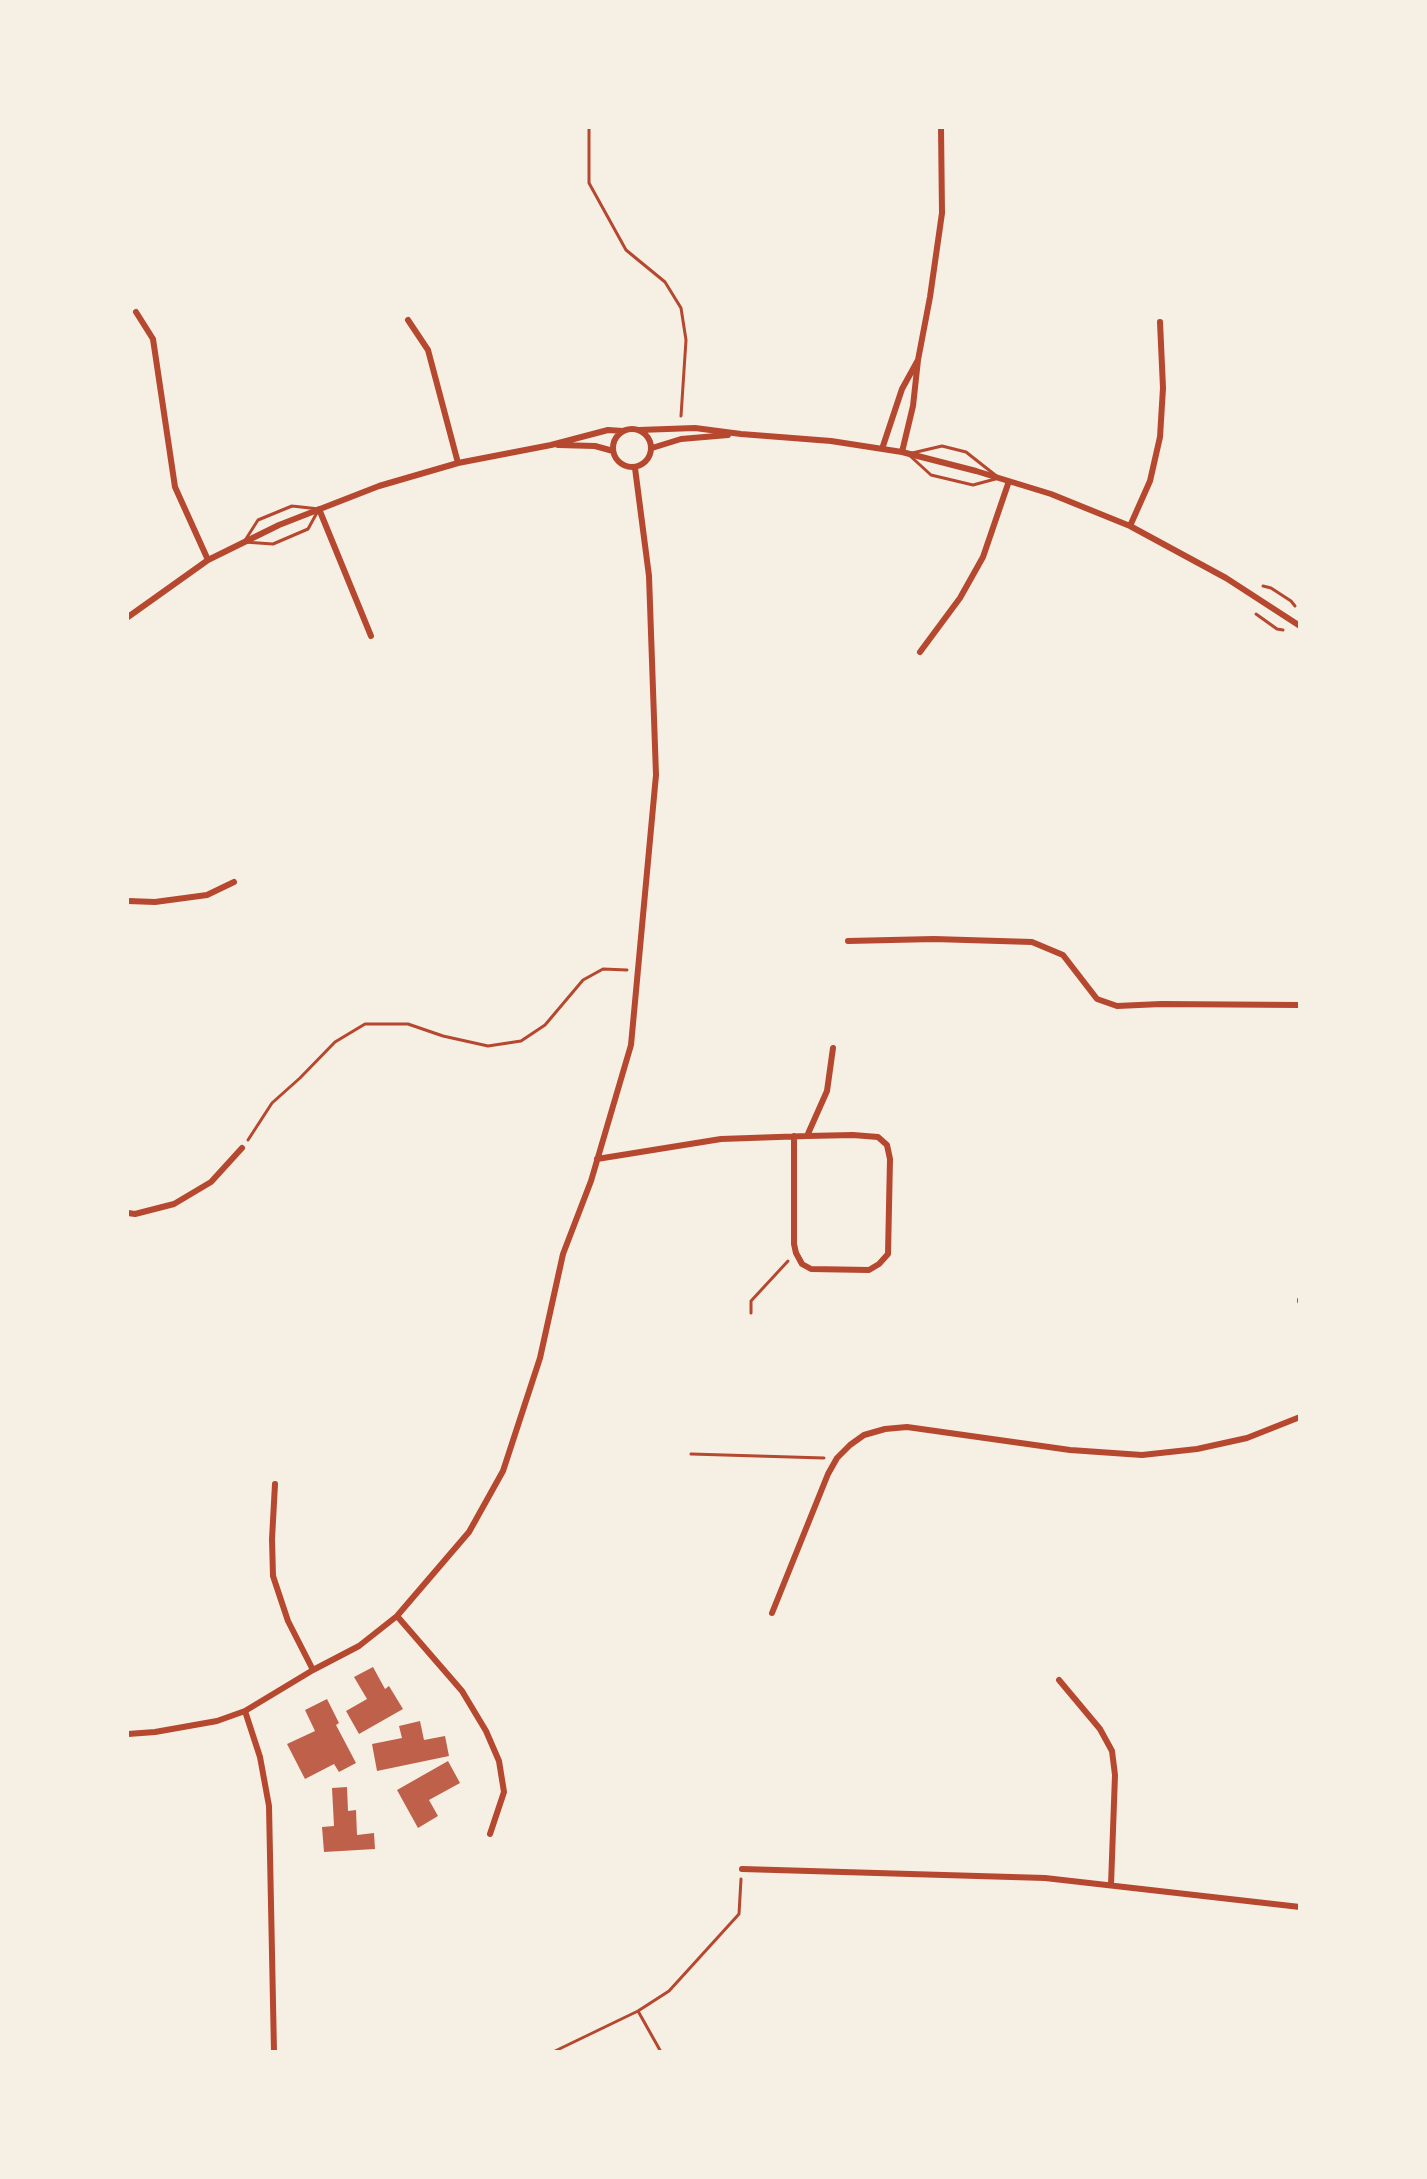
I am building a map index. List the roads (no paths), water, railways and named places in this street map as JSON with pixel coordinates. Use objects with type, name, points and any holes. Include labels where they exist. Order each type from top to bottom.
[{"type":"street","points":[[902,452],[914,406],[918,360],[942,213],[940,128]]},
{"type":"street","points":[[136,312],[153,339],[175,487],[208,560]]},
{"type":"street","points":[[408,320],[428,350],[458,463]]},
{"type":"street","points":[[1130,526],[1150,481],[1160,437],[1163,388],[1160,322]]},
{"type":"street","points":[[882,449],[902,388],[918,360]]},
{"type":"street","points":[[128,617],[208,560],[279,525],[379,486],[458,463],[551,445],[608,430],[695,428],[831,441],[902,452],[1009,481],[1079,505],[1130,526],[1226,578],[1299,626]]},
{"type":"street","points":[[623,431],[613,444],[613,451],[616,460],[621,464],[635,468],[647,461],[652,448],[647,435],[639,430]]},
{"type":"street","points":[[652,448],[681,439],[741,434]]},
{"type":"street","points":[[551,445],[596,446],[613,451]]},
{"type":"street","points":[[128,1734],[155,1732],[217,1721],[245,1711],[358,1646],[396,1616],[469,1532],[503,1471],[540,1358],[563,1254],[597,1159],[631,1045],[656,775],[649,576],[635,468]]},
{"type":"street","points":[[920,652],[960,598],[983,557],[1009,481]]},
{"type":"street","points":[[319,509],[371,636]]},
{"type":"street","points":[[128,901],[155,902],[207,895],[234,882]]},
{"type":"street","points":[[848,941],[934,939],[1032,942],[1063,955],[1097,999],[1117,1006],[1299,1005]]},
{"type":"street","points":[[807,1136],[827,1091],[833,1048]]},
{"type":"street","points":[[597,1159],[721,1139],[794,1136],[854,1135],[878,1137],[887,1145],[890,1159],[888,1254],[879,1264],[869,1270],[811,1269],[802,1264],[796,1253],[794,1136]]},
{"type":"street","points":[[128,1213],[135,1214],[174,1204],[211,1182],[242,1148]]},
{"type":"street","points":[[772,1613],[828,1474],[837,1458],[864,1435],[907,1427],[1070,1449],[1142,1455],[1197,1449],[1247,1438],[1299,1418]]},
{"type":"street","points":[[274,1484],[273,1576],[288,1621],[313,1670]]},
{"type":"street","points":[[396,1616],[462,1691],[486,1731],[499,1761],[504,1792],[490,1834]]},
{"type":"street","points":[[1059,1680],[1100,1729],[1112,1750],[1115,1775],[1111,1885]]},
{"type":"street","points":[[245,1711],[260,1757],[269,1806],[274,2052]]},
{"type":"street","points":[[742,1869],[1045,1878],[1299,1907]]}]
